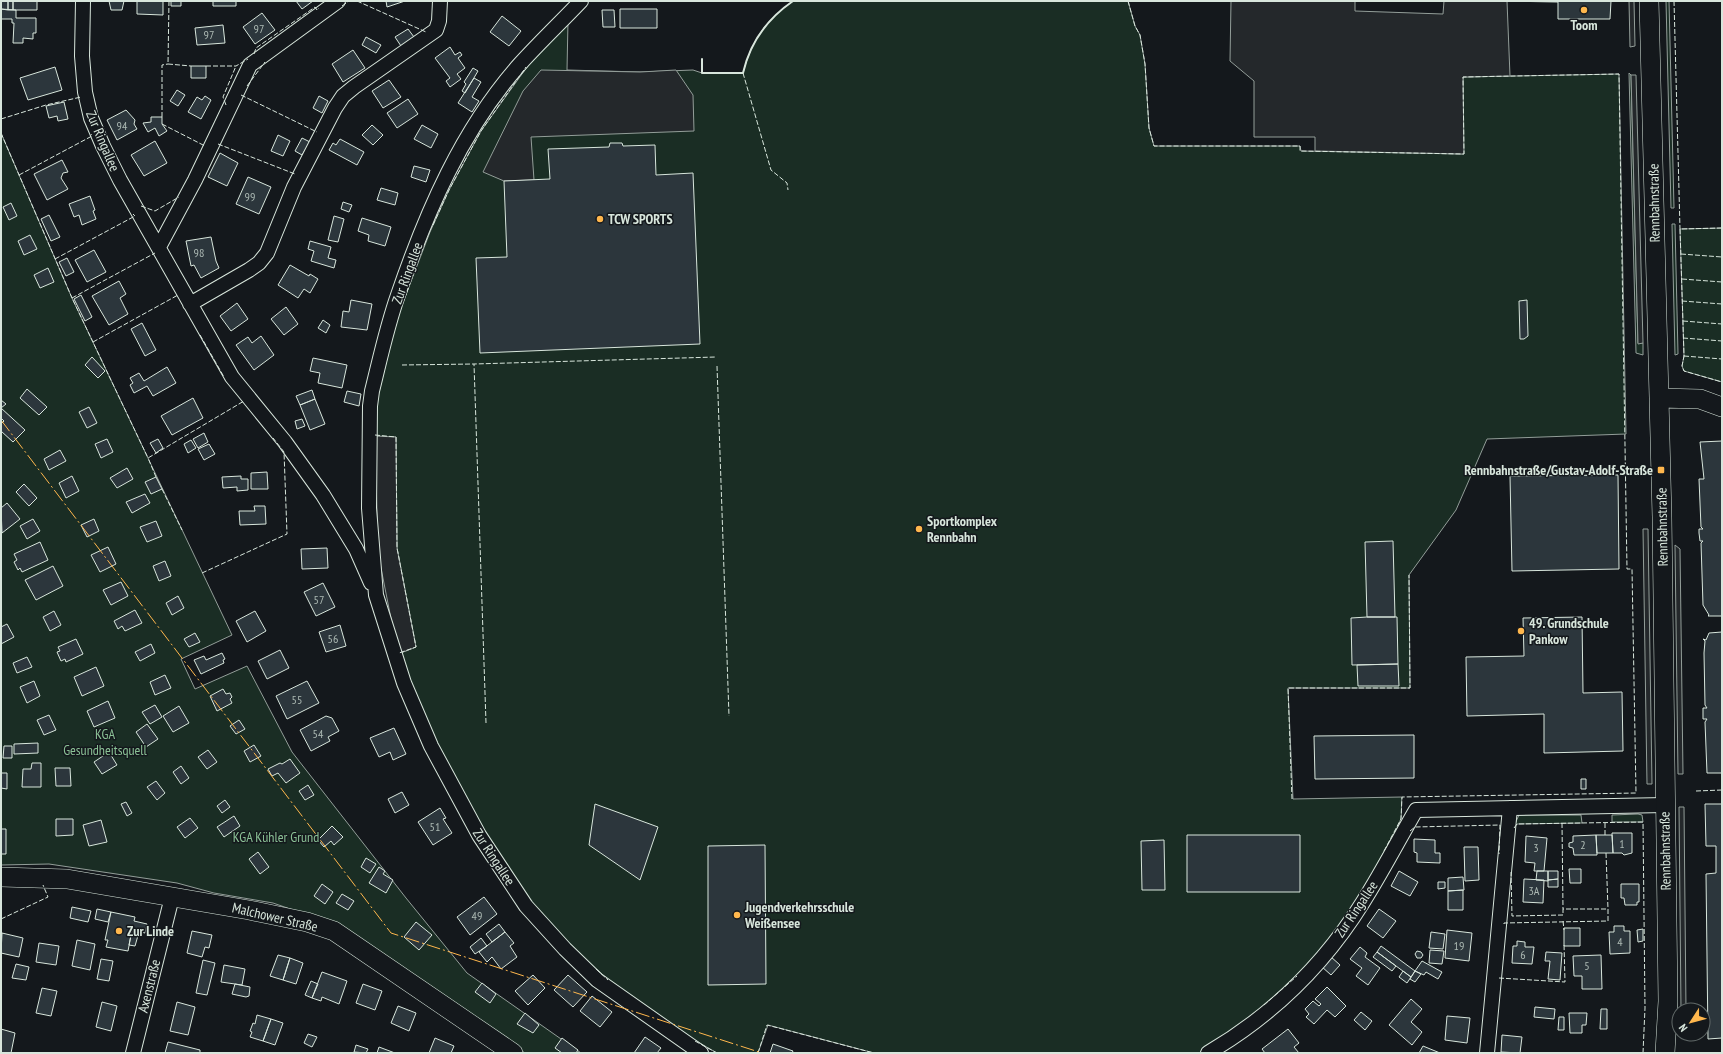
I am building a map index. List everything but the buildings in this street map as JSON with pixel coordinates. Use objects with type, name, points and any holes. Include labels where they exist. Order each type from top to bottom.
[{"type":"main road","name":"Rennbahnstraße","points":[[1649,1],[1659,398],[1668,1002],[1665,1053]]},
{"type":"main road","points":[[1659,398],[1700,400],[1722,408]]},
{"type":"main road","name":"Malchower Straße","points":[[1,878],[56,878],[172,897],[307,922],[334,932],[513,1053]]},
{"type":"street","name":"Zur Ringallee","points":[[83,1],[82,56],[85,92],[91,118],[120,180],[232,377],[285,442],[323,495],[356,549],[376,595],[404,683],[431,746],[479,835],[526,906],[565,949],[597,980],[701,1053]]},
{"type":"street","points":[[159,247],[195,180],[250,65],[338,1]]},
{"type":"street","points":[[190,304],[259,263],[267,253],[294,187],[335,108],[343,96],[436,30],[439,21],[440,1]]},
{"type":"street","name":"Zur Ringallee","points":[[376,595],[369,508],[370,406],[372,391],[397,296],[438,194],[460,149],[489,105],[520,64],[581,1]]},
{"type":"street","name":"Zur Ringallee","points":[[1208,1053],[1247,1028],[1273,1007],[1298,985],[1323,956],[1363,903],[1416,810],[1665,805]]},
{"type":"street","points":[[1487,1053],[1510,808]]},
{"type":"street","name":"Axenstraße","points":[[132,1053],[172,897]]},
{"type":"green space","name":"Sportkomplex Rennbahn","points":[[793,1],[1128,1],[1135,26],[1140,35],[1145,64],[1149,128],[1154,146],[1300,146],[1301,151],[1463,154],[1463,77],[1619,74],[1626,434],[1487,439],[1456,510],[1409,575],[1410,688],[1288,688],[1293,799],[1402,797],[1401,818],[1394,834],[1363,890],[1345,918],[1325,944],[1280,992],[1255,1014],[1202,1053],[874,1053],[768,1025],[758,1053],[717,1053],[648,1013],[590,964],[527,898],[494,853],[422,715],[398,654],[416,647],[397,548],[396,437],[375,436],[377,400],[397,318],[430,232],[449,190],[481,131],[527,67],[568,21],[567,70],[640,72],[693,70],[702,73],[743,73],[755,41],[761,32],[783,8]]},
{"type":"green space","points":[[1666,1],[1669,1],[1674,208],[1671,208]]},
{"type":"green space","points":[[1629,73],[1631,75],[1638,343],[1643,343],[1643,355],[1636,353]]},
{"type":"green space","name":"KGA Gesundheitsquell","points":[[1,133],[72,298],[232,635],[181,659],[195,689],[247,666],[292,752],[406,898],[467,973],[581,1053],[525,1053],[366,945],[319,919],[273,903],[214,893],[177,883],[49,864],[1,865]]},
{"type":"green space","points":[[1672,224],[1675,224],[1678,354],[1675,355]]},
{"type":"green space","points":[[1722,228],[1722,382],[1684,371],[1682,366],[1684,356],[1680,229]]},
{"type":"green space","points":[[1519,815],[1581,815],[1582,823],[1517,824],[1513,828]]},
{"type":"green space","points":[[1612,815],[1642,815],[1643,822],[1612,822]]},
{"type":"shaded area","points":[[1231,1],[1355,1],[1355,11],[1443,14],[1444,1],[1507,1],[1510,76],[1463,77],[1464,154],[1315,151],[1315,137],[1254,137],[1254,81],[1230,61]]},
{"type":"shaded area","points":[[1629,1],[1634,1],[1635,46],[1630,47]]},
{"type":"shaded area","points":[[541,70],[640,72],[676,70],[693,95],[694,131],[531,137],[534,180],[504,181],[483,172],[523,91]]},
{"type":"shaded area","points":[[1631,75],[1636,75],[1643,343],[1638,344]]},
{"type":"shaded area","points":[[375,436],[396,437],[397,548],[416,647],[398,654],[378,553]]},
{"type":"shaded area","points":[[1643,529],[1648,529],[1652,784],[1647,784]]},
{"type":"shaded area","points":[[1675,545],[1680,549],[1683,774],[1678,774]]},
{"type":"shaded area","points":[[1679,807],[1684,807],[1686,1002],[1681,1002]]},
{"type":"fence","points":[[169,1],[168,64],[191,66]]},
{"type":"fence","points":[[342,6],[349,1]]},
{"type":"fence","points":[[357,1],[426,32]]},
{"type":"fence","points":[[1128,1],[1135,26],[1140,35],[1145,64],[1149,128],[1154,146],[1300,146],[1300,151],[1464,154],[1463,77],[1619,74],[1627,569],[1632,569],[1636,793],[1402,797],[1401,819],[1384,851]]},
{"type":"fence","points":[[1674,1],[1680,229]]},
{"type":"fence","points":[[254,54],[256,48],[315,7],[317,10],[319,8]]},
{"type":"fence","points":[[206,66],[236,66],[248,59]]},
{"type":"fence","points":[[247,86],[265,62]]},
{"type":"fence","points":[[162,117],[162,65],[168,64]]},
{"type":"fence","points":[[226,105],[223,97],[236,66]]},
{"type":"fence","points":[[433,225],[449,190],[481,131],[526,67]]},
{"type":"fence","points":[[743,73],[771,170],[787,183],[788,190]]},
{"type":"fence","points":[[241,95],[317,132]]},
{"type":"fence","points":[[1,119],[46,105],[81,97]]},
{"type":"fence","points":[[162,124],[205,146]]},
{"type":"fence","points":[[1,133],[72,298],[148,458]]},
{"type":"fence","points":[[19,175],[92,136],[91,134]]},
{"type":"fence","points":[[218,144],[295,174]]},
{"type":"fence","points":[[141,206],[155,211],[179,197]]},
{"type":"fence","points":[[55,259],[135,216],[133,214]]},
{"type":"fence","points":[[1722,228],[1680,229],[1684,356],[1682,366],[1684,371],[1722,382]]},
{"type":"fence","points":[[72,298],[155,253]]},
{"type":"fence","points":[[1681,254],[1722,257]]},
{"type":"fence","points":[[402,305],[413,275]]},
{"type":"fence","points":[[1682,279],[1722,282]]},
{"type":"fence","points":[[93,342],[178,295]]},
{"type":"fence","points":[[1682,301],[1722,304]]},
{"type":"fence","points":[[1683,321],[1722,324]]},
{"type":"fence","points":[[200,335],[224,377]]},
{"type":"fence","points":[[1683,338],[1722,341]]},
{"type":"fence","points":[[1684,356],[1722,359]]},
{"type":"fence","points":[[486,723],[474,364],[716,357]]},
{"type":"fence","points":[[402,365],[474,364]]},
{"type":"fence","points":[[717,366],[729,716]]},
{"type":"fence","points":[[156,477],[148,458],[244,401]]},
{"type":"fence","points":[[375,435],[396,437],[397,548],[416,647],[399,653]]},
{"type":"fence","points":[[202,573],[287,534],[284,452],[273,438]]},
{"type":"fence","points":[[162,489],[182,530]]},
{"type":"fence","points":[[1292,799],[1288,688],[1410,688],[1409,575]]},
{"type":"fence","points":[[1696,791],[1722,790]]},
{"type":"fence","points":[[1514,828],[1517,824],[1643,822],[1645,1008],[1643,1053]]},
{"type":"fence","points":[[1562,823],[1563,909]]},
{"type":"fence","points":[[1605,823],[1605,835]]},
{"type":"fence","points":[[1410,831],[1415,827],[1500,825],[1499,854]]},
{"type":"fence","points":[[1606,853],[1608,909]]},
{"type":"fence","points":[[1504,924],[1608,921],[1608,909],[1563,909],[1563,915],[1512,916],[1511,872]]},
{"type":"fence","points":[[1,919],[48,897],[43,885]]},
{"type":"fence","points":[[1563,921],[1564,930]]},
{"type":"fence","points":[[1499,978],[1565,982],[1564,944]]},
{"type":"fence","points":[[596,969],[608,980]]},
{"type":"fence","points":[[1264,1005],[1297,976]]},
{"type":"fence","points":[[758,1053],[767,1025],[874,1053]]},
{"type":"fence","points":[[695,1041],[717,1053]]},
{"type":"fence","points":[[1693,1053],[1721,1053]]},
{"type":"wall","points":[[702,59],[702,73],[743,73],[750,51],[761,32],[775,15],[793,1]]},
{"type":"power","points":[[1,420],[391,933],[762,1053]]},
{"type":"place","name":"Toom","points":[[1584,10]]},
{"type":"place","name":"TCW SPORTS","points":[[600,219]]},
{"type":"place","name":"Rennbahnstraße/Gustav-Adolf-Straße","points":[[1661,470]]},
{"type":"place","name":"Sportkomplex Rennbahn","points":[[919,529]]},
{"type":"place","name":"49. Grundschule Pankow","points":[[1521,631]]},
{"type":"place","name":"Jugendverkehrsschule Weißensee","points":[[737,915]]},
{"type":"place","name":"Zur Linde","points":[[119,931]]},
{"type":"park label","name":"KGA Kühler Grund","points":[[276,837]]}]
